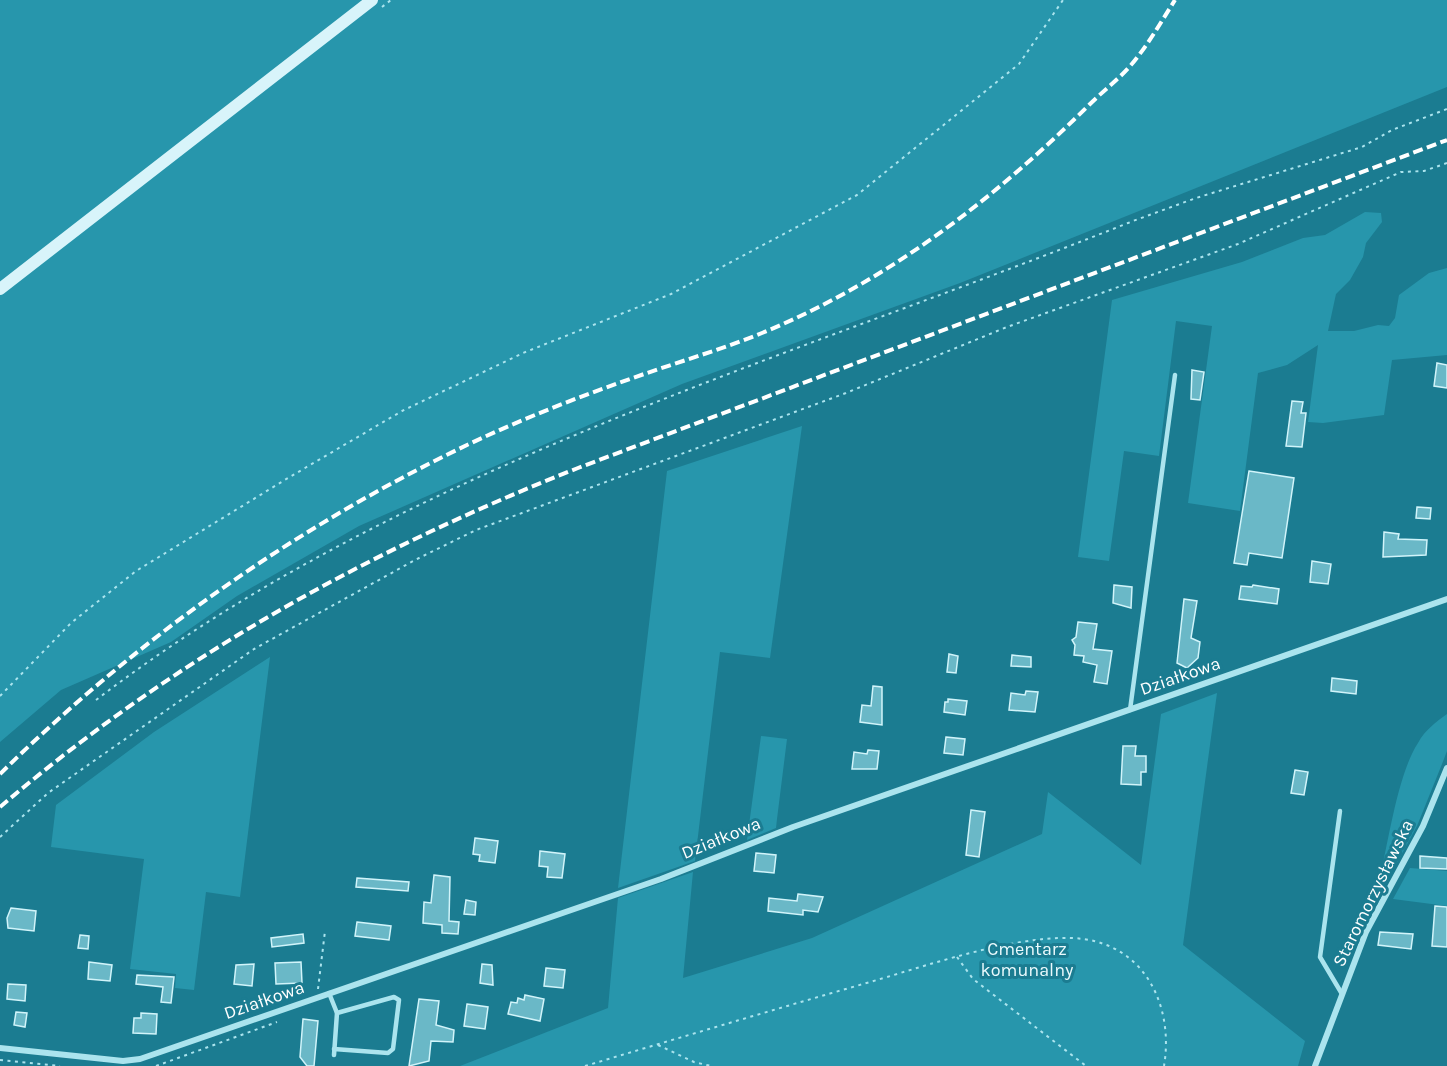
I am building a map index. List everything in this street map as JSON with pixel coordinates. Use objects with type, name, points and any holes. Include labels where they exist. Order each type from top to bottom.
[{"type":"street","points":[[0,289],[372,0]]},
{"type":"street","name":"Działkowa","points":[[0,1048],[131,1061],[651,882],[793,827],[1447,599]]},
{"type":"street","name":"Staromorzysławska","points":[[1315,1066],[1366,932],[1423,826],[1447,768]]},
{"type":"lane","points":[[1130,710],[1174,375]]},
{"type":"lane","points":[[1341,811],[1320,957],[1342,994]]},
{"type":"lane","points":[[329,993],[338,1013],[334,1052],[388,1053],[393,1049],[399,1000],[394,997],[338,1013]]},
{"type":"path","points":[[0,696],[71,623],[136,572],[345,444],[402,411],[523,353],[670,294],[857,195],[1019,64],[1063,0]]},
{"type":"path","points":[[96,700],[134,671],[233,606],[369,531],[486,474],[577,434],[1133,221],[1196,198],[1362,147],[1392,130],[1447,109]]},
{"type":"path","points":[[0,837],[48,794],[254,649],[415,560],[476,530],[846,393],[1007,327],[1238,244],[1390,176],[1401,172],[1424,171],[1447,163]]},
{"type":"path","points":[[317,997],[325,931]]},
{"type":"path","points":[[585,1066],[957,957],[1040,940],[1073,939],[1093,941],[1111,947],[1143,971],[1155,988],[1161,1004],[1165,1031],[1164,1066]]},
{"type":"path","points":[[957,957],[974,979],[1086,1066]]},
{"type":"path","points":[[156,1066],[277,1023]]},
{"type":"path","points":[[656,1044],[694,1062],[711,1066]]},
{"type":"path","points":[[0,1060],[60,1066]]},
{"type":"green space","points":[[0,0],[1447,0],[1447,87],[960,283],[682,384],[359,526],[237,596],[171,642],[61,690],[0,742]]},
{"type":"green space","points":[[1365,212],[1381,213],[1382,222],[1366,243],[1363,257],[1350,280],[1336,294],[1328,331],[1354,331],[1378,325],[1389,326],[1395,318],[1399,295],[1429,273],[1447,268],[1447,355],[1392,360],[1384,415],[1323,423],[1308,422],[1318,345],[1287,365],[1258,373],[1240,511],[1188,503],[1212,326],[1176,321],[1159,456],[1124,451],[1109,561],[1078,557],[1112,300],[1242,262],[1303,238],[1325,235]]},
{"type":"green space","points":[[802,426],[770,658],[720,652],[695,861],[618,888],[667,471]]},
{"type":"green space","points":[[270,657],[240,897],[206,892],[194,990],[175,988],[176,974],[130,969],[144,859],[51,847],[56,805],[154,732]]},
{"type":"green space","name":"Cmentarz komunalny","points":[[1217,693],[1183,945],[1305,1041],[1298,1066],[460,1066],[608,1008],[618,898],[693,872],[683,978],[812,938],[1042,834],[1048,792],[1141,865],[1161,714]]},
{"type":"green space","points":[[1447,714],[1447,751],[1417,826],[1392,872],[1378,885],[1404,773],[1424,734]]},
{"type":"green space","points":[[761,736],[787,739],[776,828],[747,840]]},
{"type":"green space","points":[[1410,868],[1447,871],[1447,906],[1393,899]]},
{"type":"building","points":[[1437,363],[1447,365],[1447,388],[1434,386]]},
{"type":"building","points":[[1192,370],[1204,372],[1200,400],[1191,399]]},
{"type":"building","points":[[1292,401],[1303,402],[1301,413],[1306,413],[1302,447],[1286,446]]},
{"type":"building","points":[[1249,471],[1294,478],[1282,558],[1249,553],[1247,565],[1234,563]]},
{"type":"building","points":[[1417,507],[1431,508],[1430,519],[1416,518]]},
{"type":"building","points":[[1384,532],[1399,534],[1398,539],[1427,540],[1426,555],[1383,557]]},
{"type":"building","points":[[1312,561],[1331,564],[1328,584],[1310,582]]},
{"type":"building","points":[[1114,585],[1132,587],[1131,608],[1113,603]]},
{"type":"building","points":[[1253,585],[1279,589],[1277,604],[1239,599],[1241,586],[1252,587]]},
{"type":"building","points":[[1184,599],[1197,601],[1191,638],[1200,642],[1198,658],[1187,668],[1177,663]]},
{"type":"building","points":[[1078,622],[1097,624],[1093,649],[1112,651],[1107,684],[1094,682],[1097,665],[1083,662],[1084,656],[1074,655],[1075,645],[1072,640],[1076,637]]},
{"type":"building","points":[[949,654],[958,656],[956,673],[947,672]]},
{"type":"building","points":[[1012,655],[1031,657],[1031,667],[1011,666]]},
{"type":"building","points":[[1332,678],[1357,681],[1356,694],[1331,691]]},
{"type":"building","points":[[873,686],[882,687],[882,725],[860,722],[862,705],[871,706]]},
{"type":"building","points":[[1026,691],[1038,692],[1035,712],[1009,710],[1011,693],[1025,695]]},
{"type":"building","points":[[948,699],[967,701],[965,715],[944,712],[945,702],[948,702]]},
{"type":"building","points":[[946,737],[965,739],[963,755],[944,753]]},
{"type":"building","points":[[1123,746],[1136,746],[1135,756],[1146,756],[1146,772],[1141,772],[1141,785],[1121,784]]},
{"type":"building","points":[[868,750],[879,751],[877,769],[852,769],[854,752],[867,754]]},
{"type":"building","points":[[1295,770],[1308,772],[1304,795],[1291,793]]},
{"type":"building","points":[[971,810],[985,812],[979,857],[966,855]]},
{"type":"building","points":[[475,838],[498,841],[495,863],[479,861],[480,855],[473,854]]},
{"type":"building","points":[[540,851],[565,854],[562,878],[547,877],[548,867],[539,866]]},
{"type":"building","points":[[756,853],[776,855],[774,873],[754,871]]},
{"type":"building","points":[[1420,856],[1447,858],[1447,869],[1420,868]]},
{"type":"building","points":[[434,875],[450,877],[449,921],[459,922],[458,934],[442,933],[442,925],[423,923],[424,902],[431,903]]},
{"type":"building","points":[[357,878],[409,882],[408,891],[356,887]]},
{"type":"building","points":[[798,894],[823,897],[818,912],[803,910],[803,915],[768,911],[769,898],[797,901]]},
{"type":"building","points":[[466,900],[476,902],[475,915],[464,914]]},
{"type":"building","points":[[1435,906],[1447,907],[1447,947],[1432,946]]},
{"type":"building","points":[[11,908],[36,911],[34,931],[8,928],[7,918]]},
{"type":"building","points":[[357,922],[391,926],[389,940],[355,936]]},
{"type":"building","points":[[1380,932],[1413,934],[1411,949],[1378,945]]},
{"type":"building","points":[[303,934],[304,943],[272,947],[271,938]]},
{"type":"building","points":[[80,935],[89,936],[88,949],[78,948]]},
{"type":"building","points":[[89,962],[112,965],[110,981],[88,979]]},
{"type":"building","points":[[301,962],[302,983],[276,984],[275,963]]},
{"type":"building","points":[[254,964],[252,986],[234,984],[236,965]]},
{"type":"building","points":[[482,964],[492,965],[493,985],[480,983]]},
{"type":"building","points":[[546,968],[565,970],[563,988],[544,986]]},
{"type":"building","points":[[137,975],[174,977],[171,1003],[161,1002],[163,987],[136,984]]},
{"type":"building","points":[[8,984],[26,985],[25,1001],[7,999]]},
{"type":"building","points":[[525,995],[544,999],[540,1021],[508,1014],[511,1002],[517,1003],[518,998],[524,1000]]},
{"type":"building","points":[[419,999],[439,1001],[436,1025],[454,1030],[453,1042],[431,1041],[429,1061],[409,1066]]},
{"type":"building","points":[[467,1004],[488,1007],[485,1029],[464,1026]]},
{"type":"building","points":[[16,1012],[27,1013],[25,1027],[14,1025]]},
{"type":"building","points":[[141,1013],[157,1014],[156,1034],[133,1033],[134,1018],[141,1018]]},
{"type":"building","points":[[303,1019],[318,1021],[314,1066],[307,1066],[300,1057]]},
{"type":"railway","points":[[0,774],[106,677],[162,632],[279,550],[340,512],[403,477],[489,435],[601,389],[762,333],[853,289],[896,263],[977,205],[1053,140],[1116,81],[1143,50],[1175,0]]},
{"type":"railway","points":[[0,807],[66,753],[134,703],[204,656],[275,613],[422,535],[578,468],[1447,140]]}]
